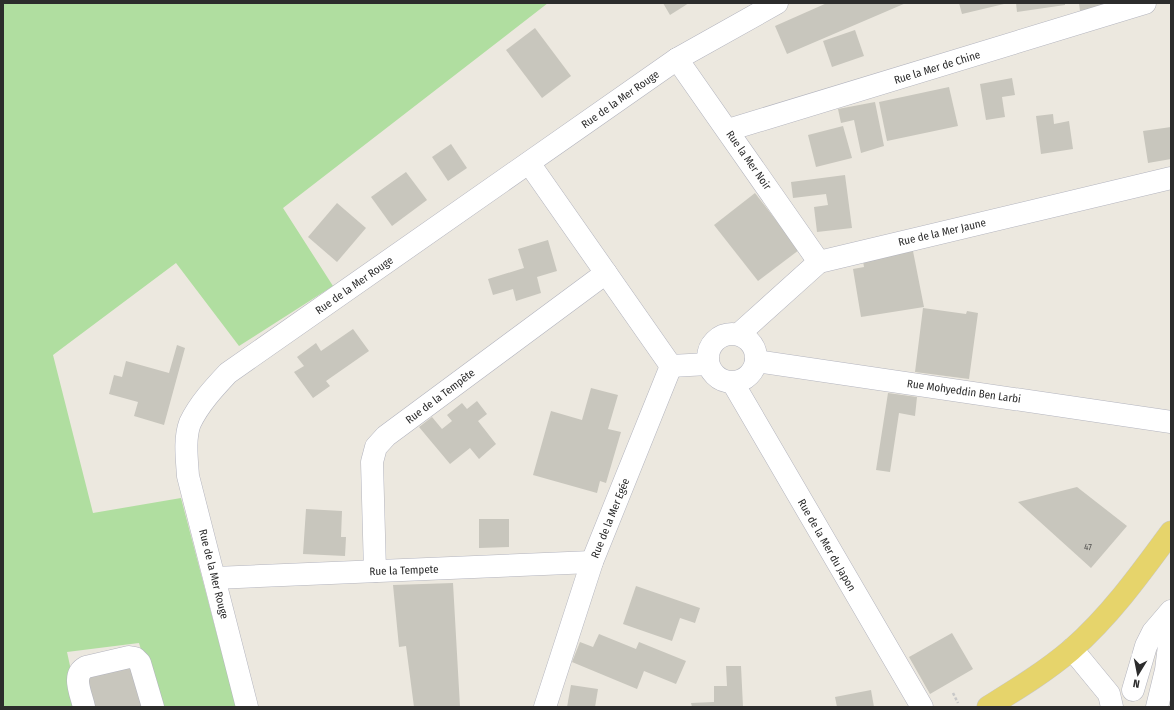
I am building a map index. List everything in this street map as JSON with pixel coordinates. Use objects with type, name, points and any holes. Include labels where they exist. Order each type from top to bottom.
[{"type":"main road","points":[[988,707],[1044,672],[1072,649],[1117,602],[1171,532]]},
{"type":"street","name":"Rue de la Mer Rouge","points":[[247,707],[188,476],[187,456],[190,424],[207,396],[228,373],[677,59],[777,3]]},
{"type":"street","name":"Rue la Mer de Chine","points":[[728,130],[1145,3]]},
{"type":"street","name":"Rue la Mer Noir","points":[[677,59],[819,262]]},
{"type":"street","points":[[529,163],[671,366],[708,364]]},
{"type":"street","name":"Rue de la Mer Jaune","points":[[739,334],[819,262],[1171,178]]},
{"type":"street","name":"Rue de la Tempête","points":[[375,571],[372,462],[376,447],[386,436],[606,273]]},
{"type":"street","points":[[730,333],[739,334],[752,344],[756,352],[756,360],[754,369],[749,376],[742,381],[733,383],[717,378],[708,364],[707,355],[715,340],[722,335],[730,333]]},
{"type":"street","name":"Rue Mohyeddin Ben Larbi","points":[[756,360],[1171,422]]},
{"type":"street","name":"Rue de la Mer Egée","points":[[545,707],[592,562],[671,366]]},
{"type":"street","name":"Rue de la Mer du Japon","points":[[733,383],[922,707]]},
{"type":"street","name":"Rue la Tempete","points":[[215,578],[592,562]]},
{"type":"street","points":[[1133,690],[1146,646],[1153,632],[1171,611]]},
{"type":"street","points":[[1157,707],[1166,670],[1171,628]]},
{"type":"street","points":[[1072,649],[1109,694],[1113,706]]},
{"type":"street","points":[[84,707],[77,675],[80,670],[86,667],[129,657],[135,658],[140,663],[153,707]]},
{"type":"path","points":[[953,693],[958,703]]},
{"type":"green space","points":[[3,3],[548,3],[283,208],[333,286],[239,346],[176,263],[53,355],[93,513],[181,498],[236,707],[158,707],[139,643],[67,652],[79,707],[3,707]]},
{"type":"building","points":[[663,3],[689,3],[670,15]]},
{"type":"building","points":[[827,3],[906,3],[787,54],[775,26]]},
{"type":"building","points":[[959,3],[1004,3],[1004,4],[962,14]]},
{"type":"building","points":[[1016,3],[1065,3],[1065,5],[1017,12]]},
{"type":"building","points":[[1079,3],[1104,3],[1105,7],[1080,11]]},
{"type":"building","points":[[535,28],[571,76],[542,98],[506,50]]},
{"type":"building","points":[[855,30],[864,56],[832,67],[823,41]]},
{"type":"building","points":[[1012,78],[1015,95],[1002,97],[1005,117],[986,120],[980,84]]},
{"type":"building","points":[[949,87],[958,126],[887,141],[879,102]]},
{"type":"building","points":[[875,102],[884,146],[861,153],[854,120],[841,123],[838,109]]},
{"type":"building","points":[[1053,114],[1054,124],[1069,121],[1073,149],[1041,154],[1036,116]]},
{"type":"building","points":[[843,126],[852,158],[816,167],[808,135]]},
{"type":"building","points":[[1171,127],[1171,159],[1148,163],[1143,131]]},
{"type":"building","points":[[451,144],[467,168],[448,181],[432,157]]},
{"type":"building","points":[[406,172],[427,200],[392,226],[371,197]]},
{"type":"building","points":[[845,175],[852,228],[817,232],[814,207],[828,205],[826,194],[793,198],[791,182]]},
{"type":"building","points":[[755,193],[799,250],[758,281],[714,225]]},
{"type":"building","points":[[337,203],[366,228],[337,262],[308,237]]},
{"type":"building","points":[[548,240],[557,271],[537,277],[541,293],[516,301],[513,289],[493,295],[488,279],[524,268],[518,249]]},
{"type":"building","points":[[912,246],[924,307],[861,317],[853,269],[864,267],[862,255]]},
{"type":"building","points":[[923,308],[966,314],[967,311],[978,313],[969,379],[915,372]]},
{"type":"building","points":[[353,329],[369,351],[326,381],[330,386],[313,398],[294,372],[304,366],[297,357],[316,343],[321,351]]},
{"type":"building","points":[[177,345],[185,348],[164,425],[134,416],[138,402],[109,394],[114,375],[122,377],[126,361],[169,373]]},
{"type":"building","points":[[591,388],[618,395],[608,429],[621,432],[606,483],[600,481],[597,493],[533,475],[551,411],[582,420]]},
{"type":"building","points":[[888,393],[917,397],[915,416],[899,413],[890,472],[876,470]]},
{"type":"building","points":[[477,401],[487,414],[478,421],[496,444],[479,459],[470,448],[450,464],[419,427],[432,417],[442,429],[452,421],[447,415],[462,403],[467,409]]},
{"type":"building","points":[[1077,487],[1127,526],[1091,568],[1018,502]]},
{"type":"building","points":[[306,509],[342,511],[341,537],[346,537],[345,556],[303,554]]},
{"type":"building","points":[[479,519],[509,519],[509,547],[479,548]]},
{"type":"building","points":[[453,583],[460,707],[414,707],[406,646],[399,647],[393,585]]},
{"type":"building","points":[[636,586],[700,608],[695,623],[680,618],[672,641],[623,624]]},
{"type":"building","points":[[952,633],[973,669],[930,694],[909,657]]},
{"type":"building","points":[[599,634],[636,649],[639,642],[686,661],[676,684],[644,671],[637,689],[572,662],[580,642],[593,647]]},
{"type":"building","points":[[135,664],[144,707],[93,707],[86,674]]},
{"type":"building","points":[[726,666],[741,666],[743,707],[692,707],[691,703],[714,702],[714,686],[727,686]]},
{"type":"building","points":[[571,685],[598,689],[595,707],[567,707]]},
{"type":"building","points":[[871,690],[874,707],[837,707],[835,697]]}]
